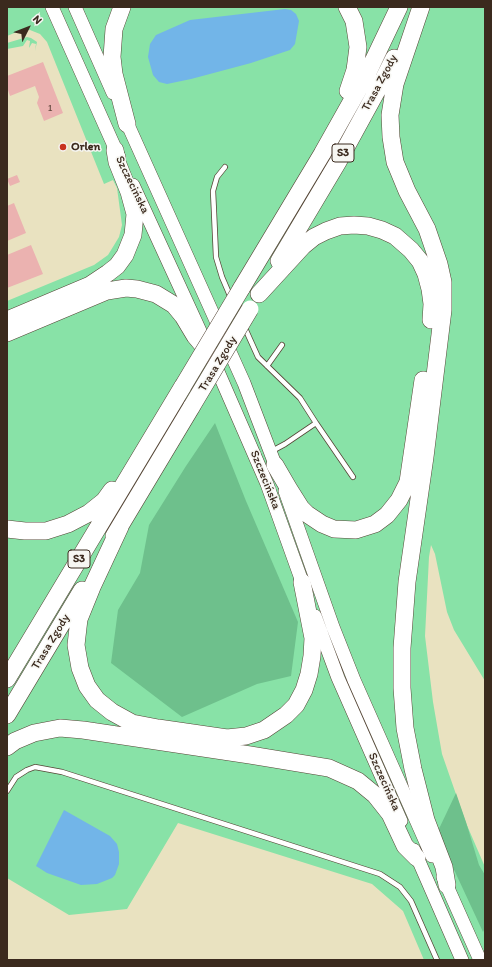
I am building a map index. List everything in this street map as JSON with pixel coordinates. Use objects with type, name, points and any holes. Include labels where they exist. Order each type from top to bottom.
[{"type":"highway","points":[[122,7],[114,29],[112,57],[114,74],[127,124]]},
{"type":"highway","points":[[322,154],[351,84],[355,70],[358,47],[354,22],[347,7]]},
{"type":"highway","name":"Trasa Zgody","points":[[7,679],[322,154],[366,74],[399,7]]},
{"type":"highway","name":"Trasa Zgody","points":[[7,715],[192,406],[241,310],[259,294],[338,162],[384,78],[418,7]]},
{"type":"highway","points":[[421,7],[395,84],[390,115],[391,137],[395,162],[407,191],[427,229],[439,264],[443,282],[443,310],[425,457],[407,582],[402,648],[402,688],[406,728],[413,769],[426,820],[444,867],[447,885]]},
{"type":"highway","points":[[7,320],[90,285],[117,266],[125,255],[134,235],[135,214],[129,192],[117,162],[115,150]]},
{"type":"highway","points":[[259,294],[302,246],[314,237],[333,228],[354,225],[368,226],[382,230],[395,236],[406,245],[416,255],[423,267],[431,296],[432,312],[408,482],[399,500],[387,515],[375,524],[356,530],[334,529],[322,524],[301,508],[273,458]]},
{"type":"highway","points":[[7,333],[107,291],[126,288],[137,289],[156,294],[174,306],[187,321],[195,336],[210,354]]},
{"type":"highway","points":[[7,529],[46,531],[68,524],[89,513],[104,501],[151,440]]},
{"type":"highway","points":[[120,527],[79,619],[76,646],[80,668],[87,686],[112,712],[132,723],[227,738],[246,736],[264,730],[286,715],[296,705],[304,690],[309,674],[312,656],[313,638],[302,582]]},
{"type":"highway","points":[[7,747],[15,740],[34,733],[60,728],[76,729],[328,768],[358,781],[375,795],[390,814],[405,846],[417,858]]},
{"type":"main road","name":"Szczecińska","points":[[52,7],[115,150],[146,214],[257,460],[338,678],[462,960]]},
{"type":"main road","name":"Szczecińska","points":[[75,7],[244,384],[273,458],[354,680],[426,843],[447,885],[480,960]]},
{"type":"lane","points":[[225,167],[217,177],[213,191],[216,257],[222,277],[241,310],[258,357],[300,398],[353,477]]},
{"type":"lane","points":[[267,366],[282,345]]},
{"type":"lane","points":[[273,458],[285,444],[316,423]]},
{"type":"lane","points":[[7,791],[16,777],[27,770],[35,768],[62,772],[380,874],[400,887],[411,901],[437,960]]},
{"type":"green space","points":[[7,7],[485,7],[485,681],[454,630],[447,612],[435,554],[431,545],[429,557],[425,636],[433,702],[442,754],[466,823],[485,867],[485,960],[424,960],[403,911],[372,884],[178,823],[127,909],[69,915],[7,878],[7,301],[94,265],[108,255],[119,237],[122,225],[117,188],[113,180],[104,184],[47,42],[40,34],[30,30],[19,31],[7,36]]},
{"type":"green space","points":[[27,37],[37,42],[35,51],[36,44],[32,43],[29,48],[30,41],[27,40],[23,46],[7,49],[7,43]]},
{"type":"green space","points":[[215,423],[246,501],[298,622],[291,676],[257,684],[182,717],[111,663],[118,610],[140,573],[149,525]]},
{"type":"green space","points":[[456,793],[479,865],[485,875],[485,928],[483,932],[437,833]]},
{"type":"water","points":[[285,9],[291,10],[296,14],[299,21],[295,44],[290,50],[251,63],[167,84],[159,82],[153,75],[148,57],[150,44],[156,35],[190,20]]},
{"type":"water","points":[[64,810],[110,836],[117,844],[119,864],[115,875],[112,878],[97,884],[81,885],[47,873],[36,866]]},
{"type":"building","points":[[43,62],[63,113],[44,121],[37,103],[39,97],[35,86],[10,96],[7,87],[7,76]]},
{"type":"building","points":[[17,175],[20,182],[10,186],[7,179]]},
{"type":"building","points":[[14,203],[26,233],[7,241],[7,206]]},
{"type":"building","points":[[31,245],[43,274],[7,288],[7,255]]},
{"type":"place","name":"Orlen","points":[[63,147]]}]
